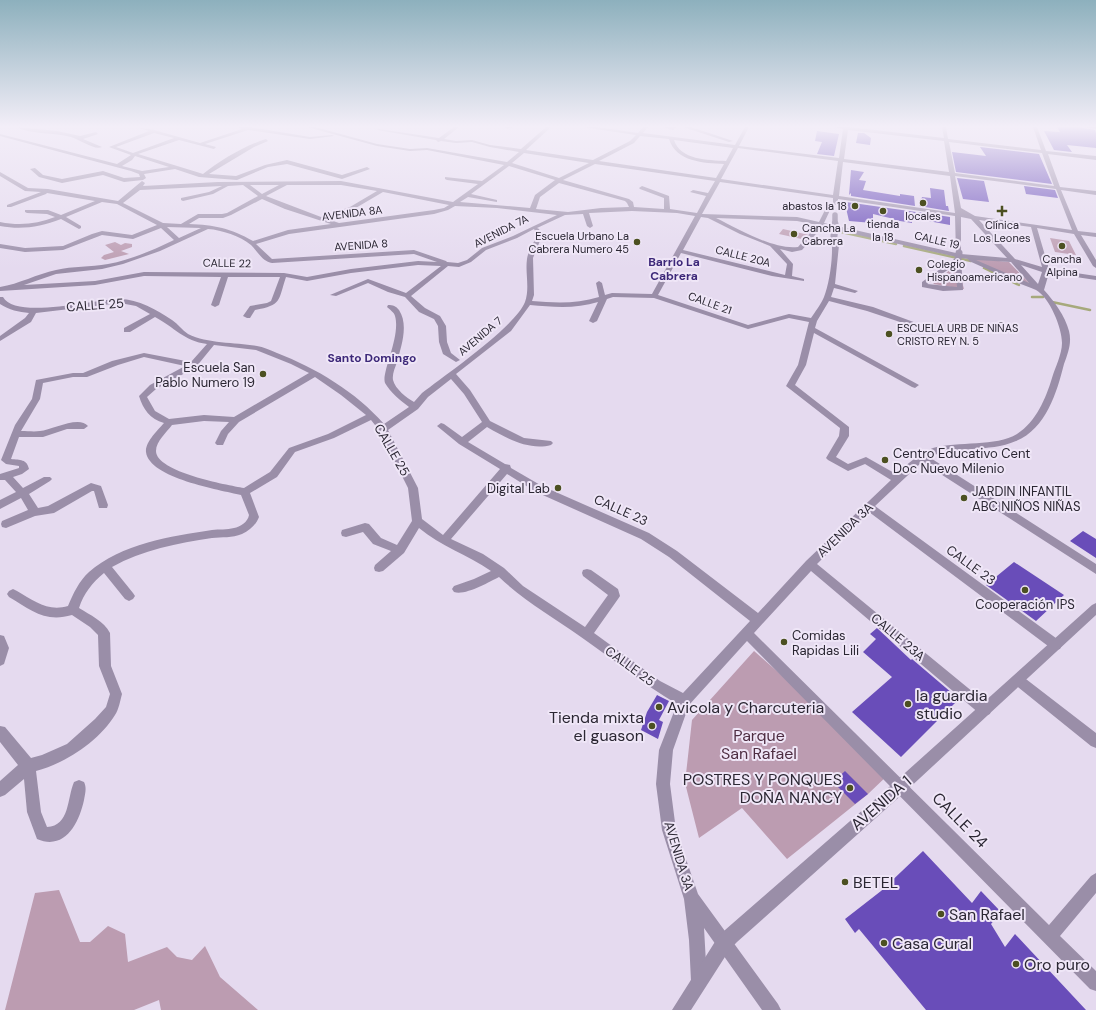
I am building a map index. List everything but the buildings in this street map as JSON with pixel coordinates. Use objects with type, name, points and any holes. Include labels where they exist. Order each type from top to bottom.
[{"type":"street","points":[[0,174],[27,190],[48,191],[119,203],[162,225],[178,241]]},
{"type":"street","points":[[39,174],[62,181],[97,174]]},
{"type":"street","points":[[106,174],[124,180],[146,174]]},
{"type":"street","points":[[196,174],[237,178],[258,184]]},
{"type":"street","points":[[237,178],[247,174]]},
{"type":"street","points":[[324,174],[381,191],[455,204],[533,209],[568,214],[586,213],[600,210],[632,209],[667,210],[703,215],[773,245],[793,250],[800,249],[821,224],[830,205],[835,204]]},
{"type":"street","points":[[139,188],[342,180],[355,174]]},
{"type":"street","points":[[455,204],[494,174]]},
{"type":"street","points":[[544,174],[554,177],[563,183],[627,200],[630,202],[632,209]]},
{"type":"street","points":[[533,209],[537,196],[559,180],[571,174]]},
{"type":"street","points":[[679,174],[836,197],[958,212],[972,216],[1096,235]]},
{"type":"street","points":[[654,296],[703,215],[710,195],[722,174]]},
{"type":"street","points":[[840,174],[835,204],[834,236],[836,246],[831,285],[827,298],[812,325],[802,365],[790,386],[845,427],[844,436],[831,458],[848,468],[866,460],[897,479]]},
{"type":"street","points":[[951,174],[958,212],[960,258],[960,271],[961,289],[931,288],[924,284],[936,277],[949,265],[960,258]]},
{"type":"street","points":[[952,174],[1096,193]]},
{"type":"street","points":[[1052,174],[1076,232],[1096,266]]},
{"type":"street","points":[[119,203],[139,188],[144,180],[142,175]]},
{"type":"street","points":[[447,178],[482,183]]},
{"type":"street","points":[[182,226],[198,216],[226,215],[285,183]]},
{"type":"street","points":[[183,199],[211,193],[230,184]]},
{"type":"street","points":[[245,184],[249,189],[272,201],[336,224]]},
{"type":"street","points":[[642,188],[667,197],[667,210]]},
{"type":"street","points":[[9,206],[48,191]]},
{"type":"street","points":[[321,218],[352,208],[381,191]]},
{"type":"street","points":[[693,192],[710,195]]},
{"type":"street","points":[[467,196],[498,202]]},
{"type":"street","points":[[0,224],[19,228],[39,224],[102,200]]},
{"type":"street","name":"AVENIDA 8A","points":[[252,243],[288,232],[336,224],[434,212],[446,209],[455,204]]},
{"type":"street","points":[[27,211],[48,212],[71,221],[72,224],[79,227]]},
{"type":"street","points":[[586,213],[590,226]]},
{"type":"street","name":"AVENIDA 7A","points":[[446,265],[459,265],[469,261],[484,249],[515,237],[554,217],[568,214]]},
{"type":"street","name":"CALLE 19","points":[[703,215],[797,219],[960,258],[1011,260],[1046,271],[1096,278]]},
{"type":"street","name":"AVENIDA 3A","points":[[699,984],[697,940],[692,899],[669,830],[663,784],[666,750],[684,701],[810,564],[897,479],[922,457],[935,451],[986,445],[1011,440],[1020,436],[1030,428],[1046,406],[1055,383],[1066,345],[1064,331],[1056,309],[972,216]]},
{"type":"street","points":[[0,246],[24,250],[63,248],[102,233],[133,237],[162,225],[209,227],[232,232],[252,243]]},
{"type":"street","points":[[960,258],[1040,290],[1046,271],[1033,225]]},
{"type":"street","points":[[0,295],[4,288],[36,277],[79,268],[106,266],[125,261],[178,241],[209,227]]},
{"type":"street","points":[[528,303],[530,295],[530,258],[539,236],[537,230]]},
{"type":"street","name":"AVENIDA 8","points":[[252,243],[268,260],[272,261],[414,252],[447,263],[446,265]]},
{"type":"street","points":[[773,245],[790,264],[788,277]]},
{"type":"street","name":"CALLE 20A","points":[[680,251],[802,280]]},
{"type":"street","name":"CALLE 22","points":[[4,288],[95,282],[144,274],[284,276],[307,279],[351,271],[418,264],[446,265]]},
{"type":"street","points":[[407,296],[446,265]]},
{"type":"street","points":[[215,305],[218,289],[225,275]]},
{"type":"street","points":[[247,316],[253,308],[269,305],[274,302],[284,276]]},
{"type":"street","points":[[334,295],[368,281],[390,291],[407,296],[409,300],[422,310],[437,318],[442,326],[443,342],[447,354],[456,360]]},
{"type":"street","points":[[592,321],[603,299],[599,283]]},
{"type":"street","points":[[831,285],[855,291]]},
{"type":"street","name":"CALLE 21","points":[[528,303],[556,305],[587,303],[612,295],[654,296],[748,328],[789,316],[812,325],[915,385]]},
{"type":"street","points":[[827,298],[870,309],[915,324]]},
{"type":"street","name":"CALLE 25","points":[[0,299],[1,302],[7,306],[20,310],[34,311],[120,300],[138,304],[170,322],[185,335],[201,341],[256,348],[294,362],[315,373],[344,393],[372,416],[383,429],[413,488],[417,521],[434,535],[479,557],[500,572],[519,589],[586,634],[656,685],[684,701]]},
{"type":"street","name":"AVENIDA 7","points":[[383,429],[415,407],[425,395],[508,329],[528,303]]},
{"type":"street","points":[[391,306],[399,317],[399,342],[389,374],[389,382],[403,399],[415,407]]},
{"type":"street","points":[[0,339],[28,320],[34,311]]},
{"type":"street","points":[[127,330],[154,314]]},
{"type":"street","points":[[212,343],[193,365],[153,387],[143,396],[149,412],[161,420],[169,422],[204,418],[236,420]]},
{"type":"street","points":[[4,476],[24,469],[23,464],[19,462],[10,462],[6,460],[19,425],[36,399],[39,382],[42,380],[73,375],[84,375],[115,363],[144,355],[193,365]]},
{"type":"street","points":[[220,443],[224,433],[236,420],[315,373]]},
{"type":"street","points":[[451,374],[467,392],[488,423],[515,439],[525,443],[548,443]]},
{"type":"street","points":[[169,422],[151,450],[153,458],[162,467],[214,486],[245,492],[265,482],[276,472],[292,450],[331,436],[372,416]]},
{"type":"street","points":[[462,442],[488,423]]},
{"type":"street","points":[[15,435],[23,433],[43,434],[64,426],[84,426]]},
{"type":"street","name":"CALLE 23","points":[[441,426],[462,442],[539,488],[645,536],[673,554],[758,620]]},
{"type":"street","points":[[922,457],[1096,570]]},
{"type":"street","points":[[444,540],[506,468]]},
{"type":"street","points":[[4,476],[33,505],[34,512]]},
{"type":"street","points":[[0,505],[47,479]]},
{"type":"street","points":[[6,524],[34,512],[50,510],[91,487],[98,489],[104,505]]},
{"type":"street","points":[[73,610],[80,590],[92,576],[105,566],[118,559],[142,550],[194,537],[234,532],[249,524],[254,517],[254,511],[248,504],[245,492]]},
{"type":"street","name":"CALLE 23","points":[[869,507],[1056,645]]},
{"type":"street","points":[[379,568],[400,550],[409,538],[417,521]]},
{"type":"street","points":[[346,533],[365,527],[377,541],[400,550]]},
{"type":"street","name":"CALLE 23A","points":[[810,564],[985,710]]},
{"type":"street","points":[[105,566],[129,596]]},
{"type":"street","points":[[458,589],[477,583],[500,572]]},
{"type":"street","points":[[586,634],[614,596],[614,592],[587,573]]},
{"type":"street","points":[[13,594],[45,613],[62,614],[73,610]]},
{"type":"street","name":"AVENIDA 1","points":[[681,1010],[724,943],[800,872],[901,786],[1096,608]]},
{"type":"street","points":[[0,790],[28,766],[43,762],[72,749],[100,724],[111,710],[116,694],[105,666],[106,647],[104,632],[94,623],[73,610]]},
{"type":"street","name":"CALLE 24","points":[[747,633],[1096,983]]},
{"type":"street","points":[[0,640],[3,648],[0,660]]},
{"type":"street","points":[[1018,680],[1096,741]]},
{"type":"street","points":[[0,732],[28,766],[30,772],[34,812],[42,834],[51,835],[60,832],[70,822],[75,810],[79,787]]},
{"type":"street","points":[[1050,936],[1096,881]]},
{"type":"street","name":"AVENIDA 3A","points":[[692,899],[724,943]]},
{"type":"street","points":[[724,943],[772,1010]]},
{"type":"green space","name":"Cancha La Cabrera","points":[[783,229],[809,235],[806,240],[779,234]]},
{"type":"green space","name":"Cancha Alpina","points":[[1050,238],[1069,241],[1076,255],[1055,252]]},
{"type":"green space","points":[[115,242],[121,245],[125,243],[132,244],[132,247],[121,251],[129,254],[105,260],[101,258],[104,255],[114,252],[105,245]]},
{"type":"green space","points":[[968,258],[1009,262],[1031,285]]},
{"type":"green space","points":[[957,264],[964,289],[933,284]]},
{"type":"green space","name":"Parque San Rafael","points":[[754,651],[868,751],[890,773],[868,794],[787,859],[742,808],[699,838],[685,783],[692,720]]},
{"type":"green space","points":[[59,890],[80,942],[90,942],[108,926],[125,934],[128,962],[167,947],[177,957],[192,960],[205,946],[220,977],[258,1010],[161,1010],[159,1000],[134,1010],[5,1010],[35,893]]},
{"type":"waterway","points":[[841,232],[896,244]]},
{"type":"waterway","points":[[904,246],[971,261]]},
{"type":"waterway","points":[[984,268],[1019,285]]},
{"type":"waterway","points":[[1032,297],[1043,297]]},
{"type":"waterway","points":[[1052,302],[1090,310]]},
{"type":"place","name":"locales","points":[[923,203]]},
{"type":"place","name":"abastos la 18","points":[[855,206]]},
{"type":"place","name":"tienda la 18","points":[[883,211]]},
{"type":"place","name":"Clínica Los Leones","points":[[1002,211]]},
{"type":"place","name":"Cancha La Cabrera","points":[[794,234]]},
{"type":"place","name":"Escuela Urbano La Cabrera Numero 45","points":[[637,242]]},
{"type":"place","name":"Cancha Alpina","points":[[1062,246]]},
{"type":"place","name":"Colegio Hispanoamericano","points":[[919,270]]},
{"type":"place","name":"ESCUELA URB DE NIÑAS CRISTO REY N. 5","points":[[889,334]]},
{"type":"place","name":"Escuela San Pablo Numero 19","points":[[263,374]]},
{"type":"place","name":"Centro Educativo Cent Doc Nuevo Milenio","points":[[885,460]]},
{"type":"place","name":"Digital Lab","points":[[558,488]]},
{"type":"place","name":"JARDIN INFANTIL ABC NIÑOS NIÑAS","points":[[964,498]]},
{"type":"place","name":"Cooperación IPS","points":[[1025,590]]},
{"type":"place","name":"Comidas Rapidas Lili","points":[[784,642]]},
{"type":"place","name":"la guardia studio","points":[[908,704]]},
{"type":"place","name":"Avicola y Charcuteria","points":[[659,707]]},
{"type":"place","name":"Tienda mixta el guason","points":[[652,726]]},
{"type":"place","name":"POSTRES Y PONQUES DOÑA NANCY","points":[[850,788]]},
{"type":"place","name":"BETEL","points":[[845,882]]},
{"type":"place","name":"San Rafael","points":[[941,914]]},
{"type":"place","name":"Casa Cural","points":[[884,943]]},
{"type":"place","name":"Oro puro","points":[[1016,964]]},
{"type":"district","name":"Barrio La Cabrera","points":[[674,269]]},
{"type":"district","name":"Santo Domingo","points":[[372,358]]}]
